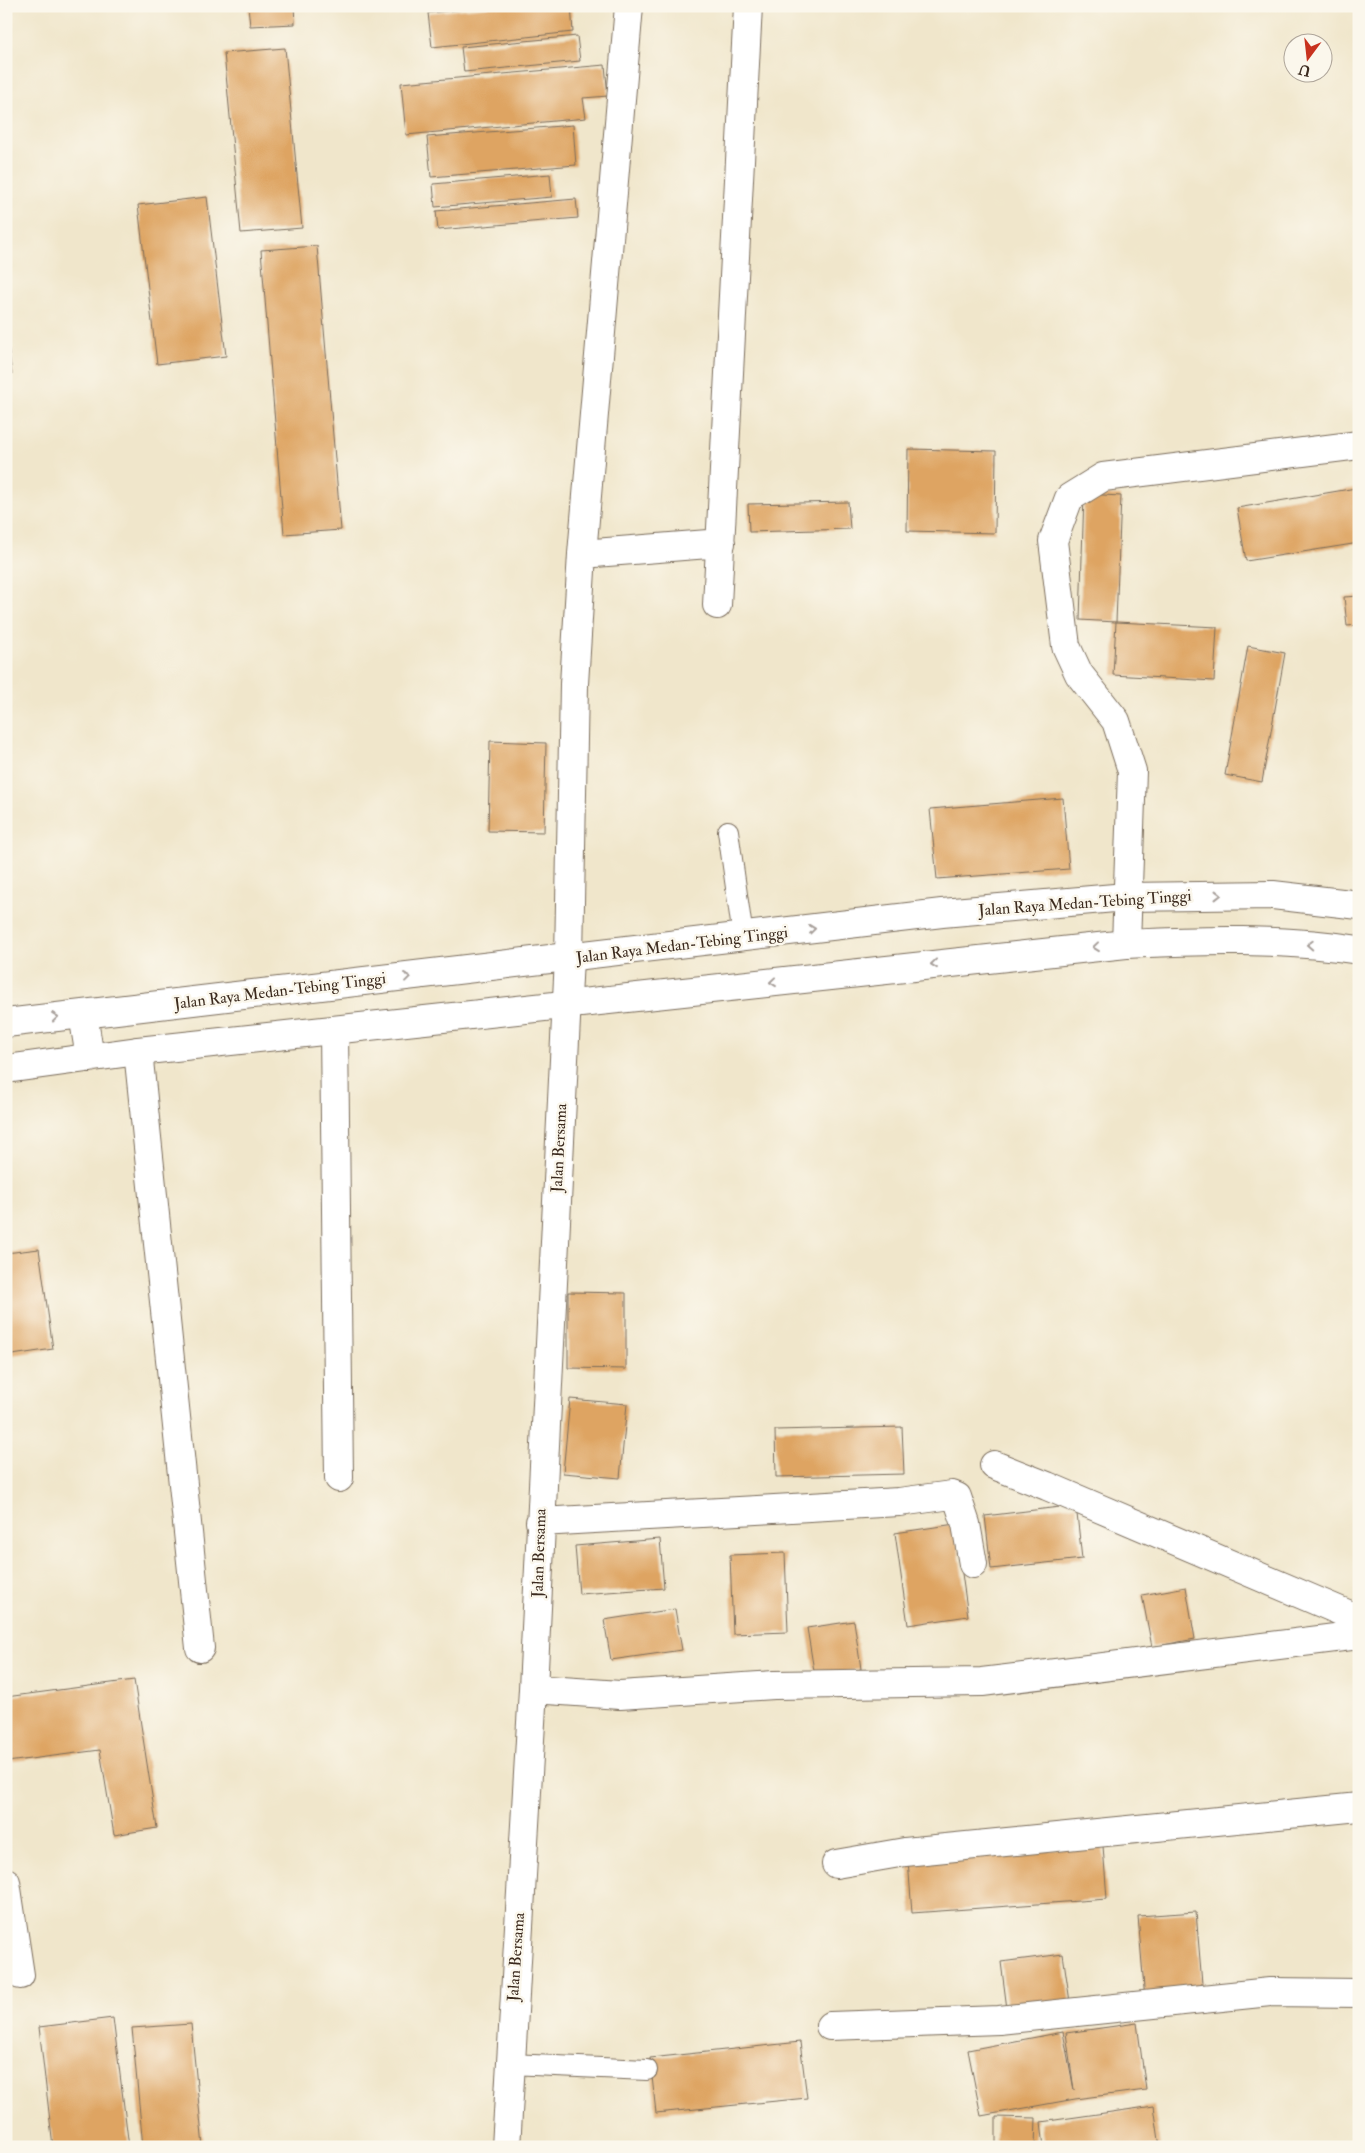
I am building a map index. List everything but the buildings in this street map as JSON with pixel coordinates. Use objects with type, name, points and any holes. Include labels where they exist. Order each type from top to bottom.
[{"type":"main road","name":"Jalan Bersama","points":[[506,2147],[533,1689],[569,958],[574,684],[582,554],[629,6]]},
{"type":"main road","points":[[717,605],[748,6]]},
{"type":"main road","points":[[1126,944],[1126,897],[1132,771],[1116,721],[1079,674],[1066,646],[1054,541],[1069,498],[1103,477],[1359,445]]},
{"type":"main road","points":[[582,554],[721,544]]},
{"type":"main road","name":"Jalan Raya Medan-Tebing Tinggi","points":[[6,1023],[942,913],[1126,897],[1272,895],[1359,905]]},
{"type":"main road","points":[[6,1069],[138,1051],[1126,944],[1220,939],[1333,946],[1359,950]]},
{"type":"main road","points":[[83,1014],[90,1058]]},
{"type":"main road","points":[[334,1031],[339,1478]]},
{"type":"main road","points":[[138,1051],[200,1648]]},
{"type":"main road","points":[[994,1465],[1048,1486],[1359,1620]]},
{"type":"main road","points":[[540,1522],[899,1502],[952,1495],[957,1496],[966,1524],[973,1564]]},
{"type":"main road","points":[[533,1689],[620,1695],[774,1685],[982,1682],[1359,1634]]},
{"type":"main road","points":[[836,1864],[904,1852],[1359,1807]]},
{"type":"main road","points":[[6,1882],[20,1975]]},
{"type":"main road","points":[[830,2026],[999,2020],[1270,1992],[1359,1993]]},
{"type":"lane","points":[[728,831],[743,937]]},
{"type":"lane","points":[[510,2064],[647,2070]]}]
